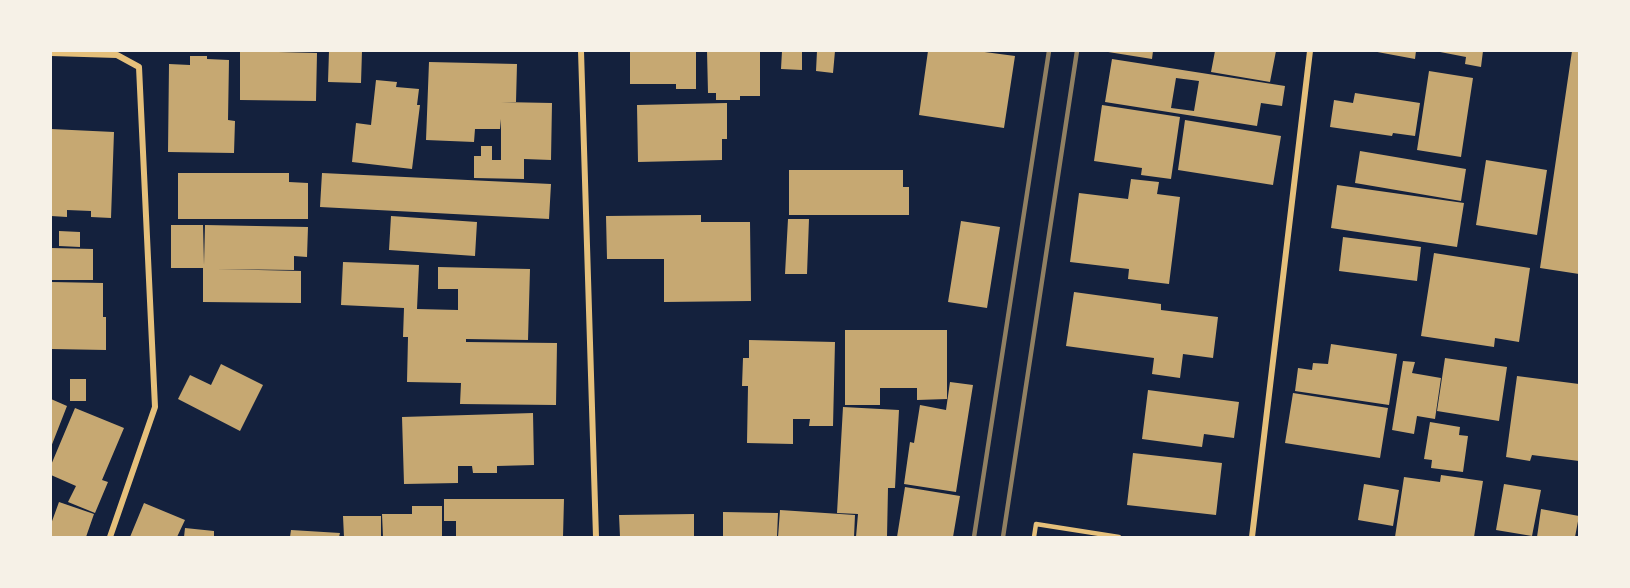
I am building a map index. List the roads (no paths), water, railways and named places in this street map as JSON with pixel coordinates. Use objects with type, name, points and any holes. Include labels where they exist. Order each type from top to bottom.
[{"type":"street","points":[[580,51],[596,537]]},
{"type":"street","points":[[1252,537],[1310,51]]},
{"type":"street","points":[[51,53],[117,55],[139,67],[155,407],[110,537]]},
{"type":"lane","points":[[1034,537],[1036,524],[1119,537]]},
{"type":"railway","points":[[974,537],[1049,51]]},
{"type":"railway","points":[[1003,537],[1077,51]]}]
